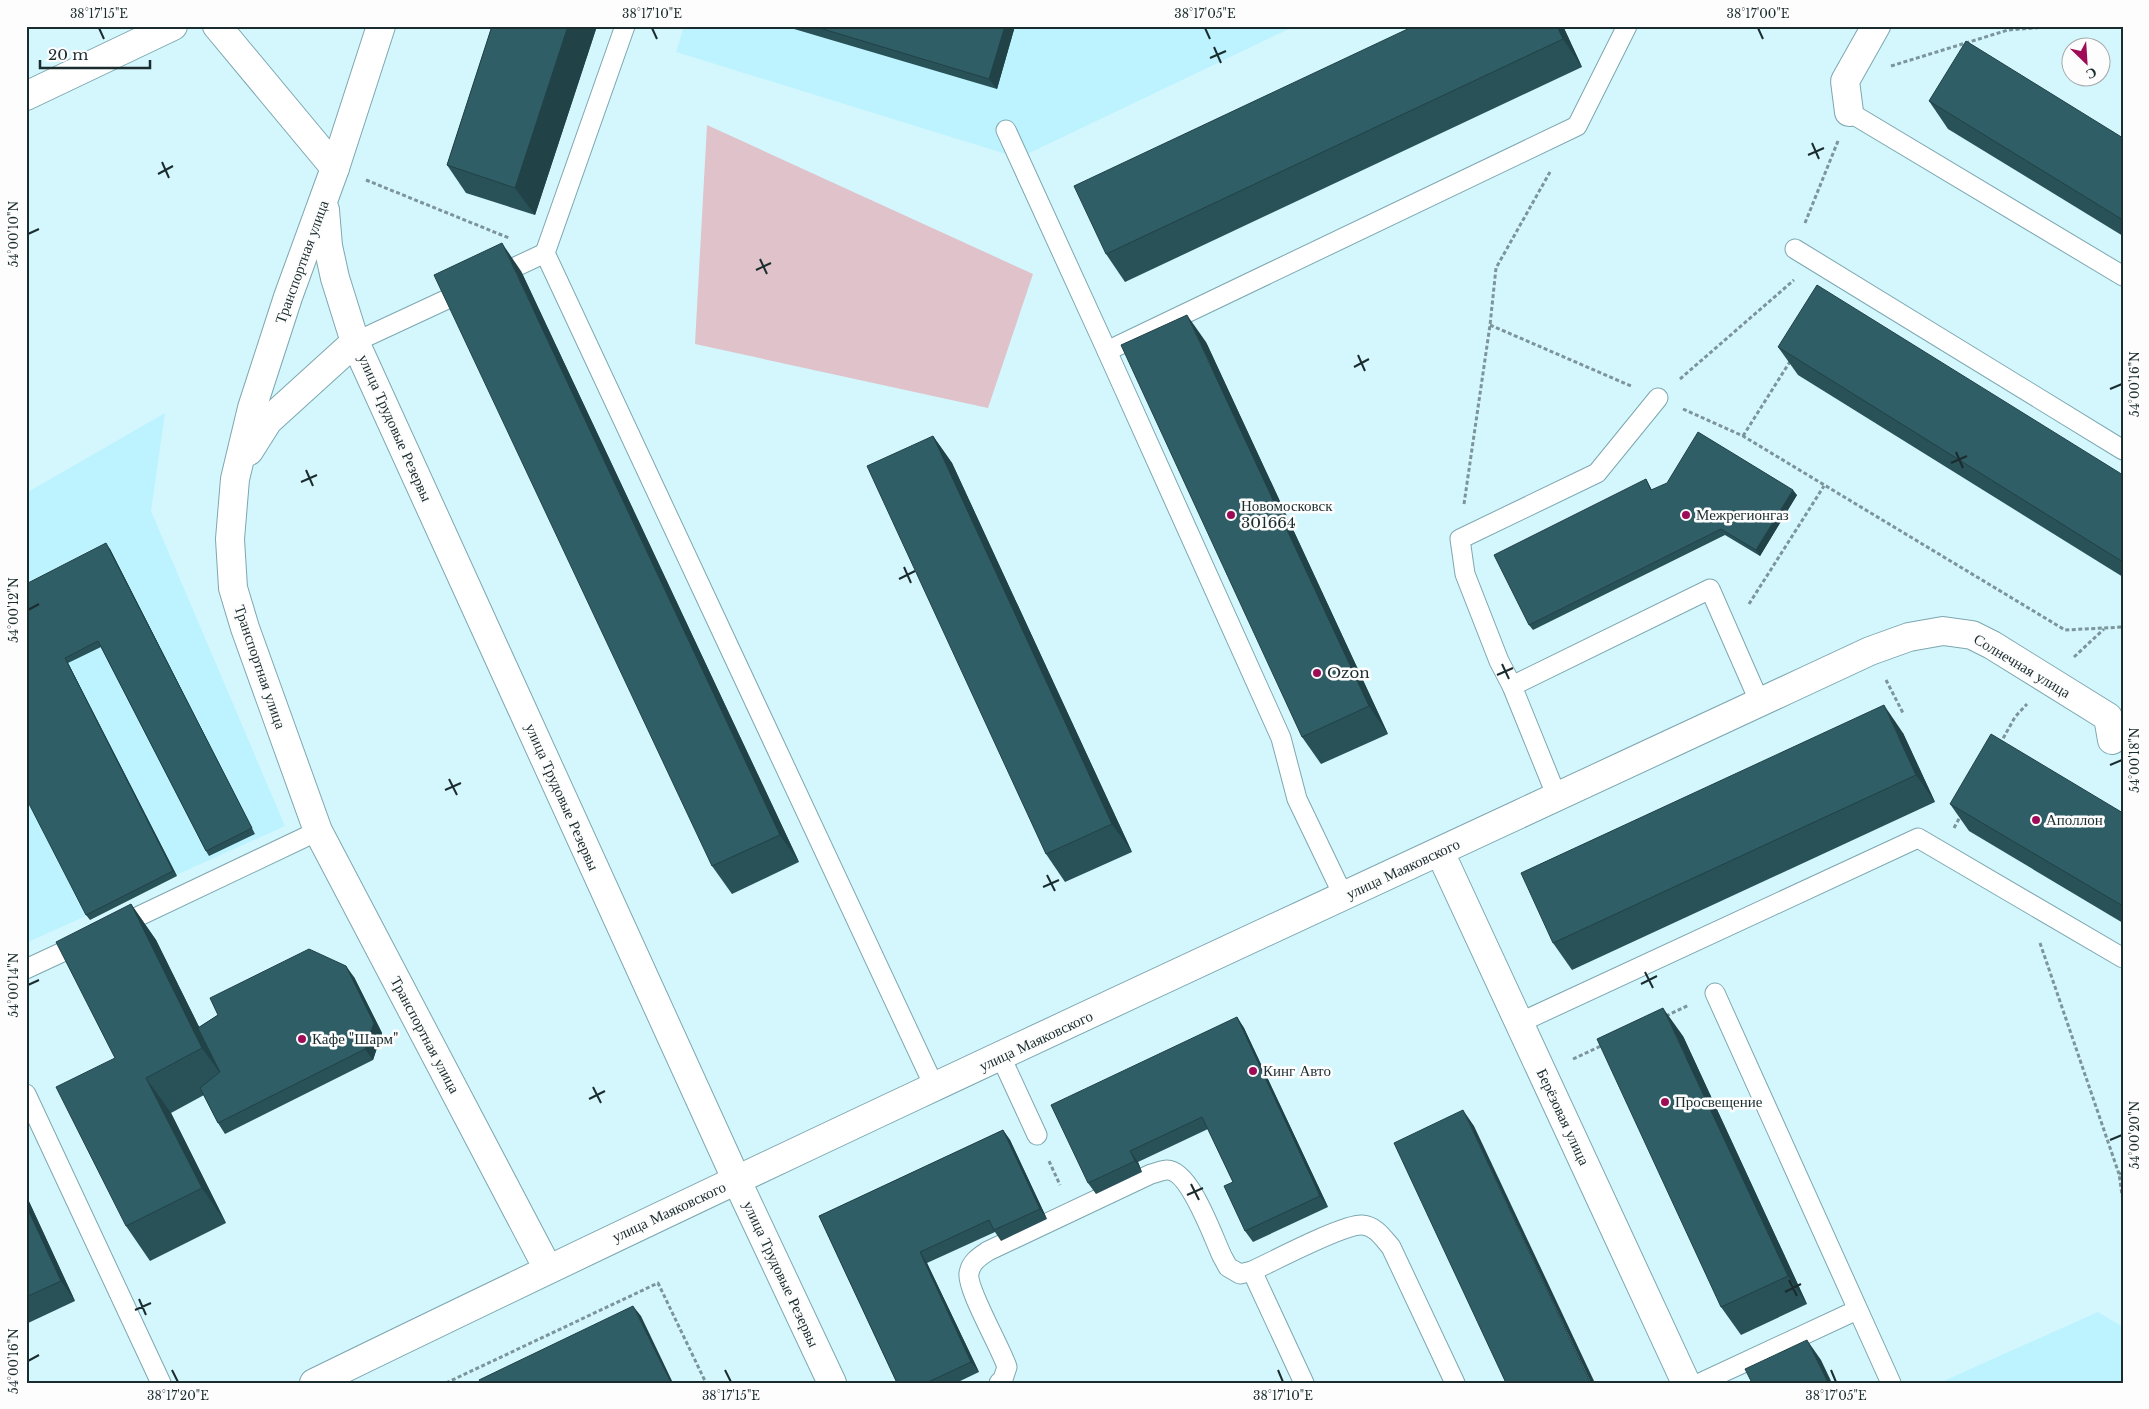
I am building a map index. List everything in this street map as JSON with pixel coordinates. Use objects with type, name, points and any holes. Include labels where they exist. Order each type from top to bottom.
[{"type":"street","points":[[26,96],[173,26]]},
{"type":"street","points":[[217,26],[335,168]]},
{"type":"street","name":"Транспортная улица","points":[[381,26],[324,201],[288,297],[252,408],[234,479],[230,539],[233,588],[248,636],[318,831],[548,1269]]},
{"type":"street","points":[[1849,112],[1845,81],[1876,26]]},
{"type":"street","name":"улица Трудовые Резервы","points":[[324,201],[328,246],[335,278],[356,342],[737,1181],[832,1383]]},
{"type":"street","points":[[234,479],[253,443],[268,421],[356,342]]},
{"type":"street","name":"Солнечная улица","points":[[1760,703],[1870,651],[1908,637],[1943,631],[1972,635],[1992,645],[2108,717],[2119,736]]},
{"type":"street","name":"улица Маяковского","points":[[314,1383],[548,1269],[1760,703]]},
{"type":"street","name":"Берёзовая улица","points":[[1440,852],[1686,1383]]},
{"type":"lane","points":[[625,26],[545,253],[935,1088]]},
{"type":"lane","points":[[1107,351],[1576,126],[1627,26]]},
{"type":"lane","points":[[1849,112],[2123,276]]},
{"type":"lane","points":[[1006,130],[1281,738],[1297,799],[1344,897]]},
{"type":"lane","points":[[1795,249],[2123,450]]},
{"type":"lane","points":[[356,342],[545,253]]},
{"type":"lane","points":[[1558,797],[1512,686],[1499,661],[1465,574],[1460,539],[1597,473],[1658,398]]},
{"type":"lane","points":[[1512,686],[1710,589],[1760,703]]},
{"type":"lane","points":[[26,969],[318,831]]},
{"type":"lane","points":[[1519,1023],[1918,838],[2123,958]]},
{"type":"lane","points":[[1715,993],[1890,1383]]},
{"type":"lane","points":[[1000,1057],[1037,1136]]},
{"type":"lane","points":[[26,1094],[161,1383]]},
{"type":"lane","points":[[999,1383],[1003,1379],[1007,1367],[973,1291],[968,1275],[973,1261],[988,1251],[1151,1174],[1167,1170],[1180,1176],[1189,1186],[1228,1267],[1240,1274],[1252,1271],[1340,1230],[1362,1225],[1378,1231],[1391,1248],[1454,1383]]},
{"type":"lane","points":[[1252,1271],[1304,1383]]},
{"type":"lane","points":[[1700,1383],[1858,1310]]},
{"type":"path","points":[[2008,30],[2013,26]]},
{"type":"path","points":[[1845,81],[2008,30],[2059,26]]},
{"type":"path","points":[[1795,249],[1849,112]]},
{"type":"path","points":[[1460,539],[1490,325],[1496,268],[1576,126]]},
{"type":"path","points":[[335,168],[545,253]]},
{"type":"path","points":[[1658,398],[1816,261]]},
{"type":"path","points":[[1490,325],[1743,436],[2066,630],[2123,627]]},
{"type":"path","points":[[1743,436],[1796,352]]},
{"type":"path","points":[[1730,634],[1824,486]]},
{"type":"path","points":[[1996,751],[2015,717],[2104,628]]},
{"type":"path","points":[[1940,852],[1964,810]]},
{"type":"path","points":[[2026,902],[2121,1174],[2123,1201]]},
{"type":"path","points":[[1662,1018],[1715,993]]},
{"type":"path","points":[[1573,1059],[1608,1042]]},
{"type":"path","points":[[1037,1136],[1073,1211]]},
{"type":"path","points":[[446,1383],[658,1283],[706,1383]]},
{"type":"shaded area","points":[[684,26],[1295,26],[1019,158],[676,52]]},
{"type":"shaded area","points":[[707,125],[1033,274],[988,408],[695,344]]},
{"type":"shaded area","points":[[165,413],[151,511],[285,826],[26,943],[26,493]]},
{"type":"shaded area","points":[[2098,1312],[2123,1327],[2123,1383],[1939,1383]]},
{"type":"building","points":[[492,26],[568,26],[515,188],[447,165]]},
{"type":"building","points":[[813,26],[1005,26],[989,79]]},
{"type":"building","points":[[1414,26],[1557,26],[1563,39],[1106,254],[1074,186]]},
{"type":"building","points":[[1966,41],[2123,138],[2123,220],[1929,101]]},
{"type":"building","points":[[502,243],[780,835],[712,866],[434,275]]},
{"type":"building","points":[[1817,285],[2123,475],[2123,562],[1778,347]]},
{"type":"building","points":[[1187,315],[1369,706],[1302,737],[1121,345]]},
{"type":"building","name":"Межрегионгаз","points":[[1698,432],[1793,490],[1756,550],[1721,529],[1529,625],[1494,555],[1646,479],[1651,490],[1667,483]]},
{"type":"building","points":[[933,436],[1112,824],[1046,854],[867,466]]},
{"type":"building","points":[[106,543],[252,828],[206,851],[98,641],[65,658],[173,871],[86,915],[26,798],[26,584]]},
{"type":"building","points":[[1884,705],[1916,775],[1553,943],[1521,873]]},
{"type":"building","points":[[1991,734],[2123,813],[2123,906],[1950,804]]},
{"type":"building","points":[[131,904],[202,1048],[146,1078],[202,1188],[126,1226],[56,1087],[115,1058],[56,942]]},
{"type":"building","points":[[309,949],[346,966],[374,1023],[365,1049],[218,1123],[200,1088],[220,1072],[198,1028],[218,1015],[210,998]]},
{"type":"building","points":[[1663,1008],[1788,1276],[1721,1307],[1597,1039]]},
{"type":"building","points":[[1237,1017],[1320,1196],[1245,1231],[1224,1186],[1233,1182],[1202,1117],[1130,1151],[1135,1161],[1088,1183],[1051,1105]]},
{"type":"building","points":[[1463,1110],[1590,1382],[1588,1383],[1506,1383],[1394,1143]]},
{"type":"building","points":[[1003,1130],[1040,1209],[994,1230],[989,1220],[920,1252],[971,1362],[926,1383],[897,1383],[819,1216]]},
{"type":"building","points":[[26,1205],[61,1281],[26,1297]]},
{"type":"building","points":[[633,1306],[671,1383],[481,1383],[479,1380]]},
{"type":"building","points":[[1807,1340],[1828,1383],[1752,1383],[1745,1369]]},
{"type":"place","name":"Новомосковск 301664","points":[[1231,515]]},
{"type":"place","name":"Межрегионгаз","points":[[1686,515]]},
{"type":"place","name":"Ozon","points":[[1317,673]]},
{"type":"place","name":"Аполлон","points":[[2036,820]]},
{"type":"place","name":"Кафе \"Шарм\"","points":[[302,1039]]},
{"type":"place","name":"Кинг Авто","points":[[1253,1071]]},
{"type":"place","name":"Просвещение","points":[[1665,1102]]}]
